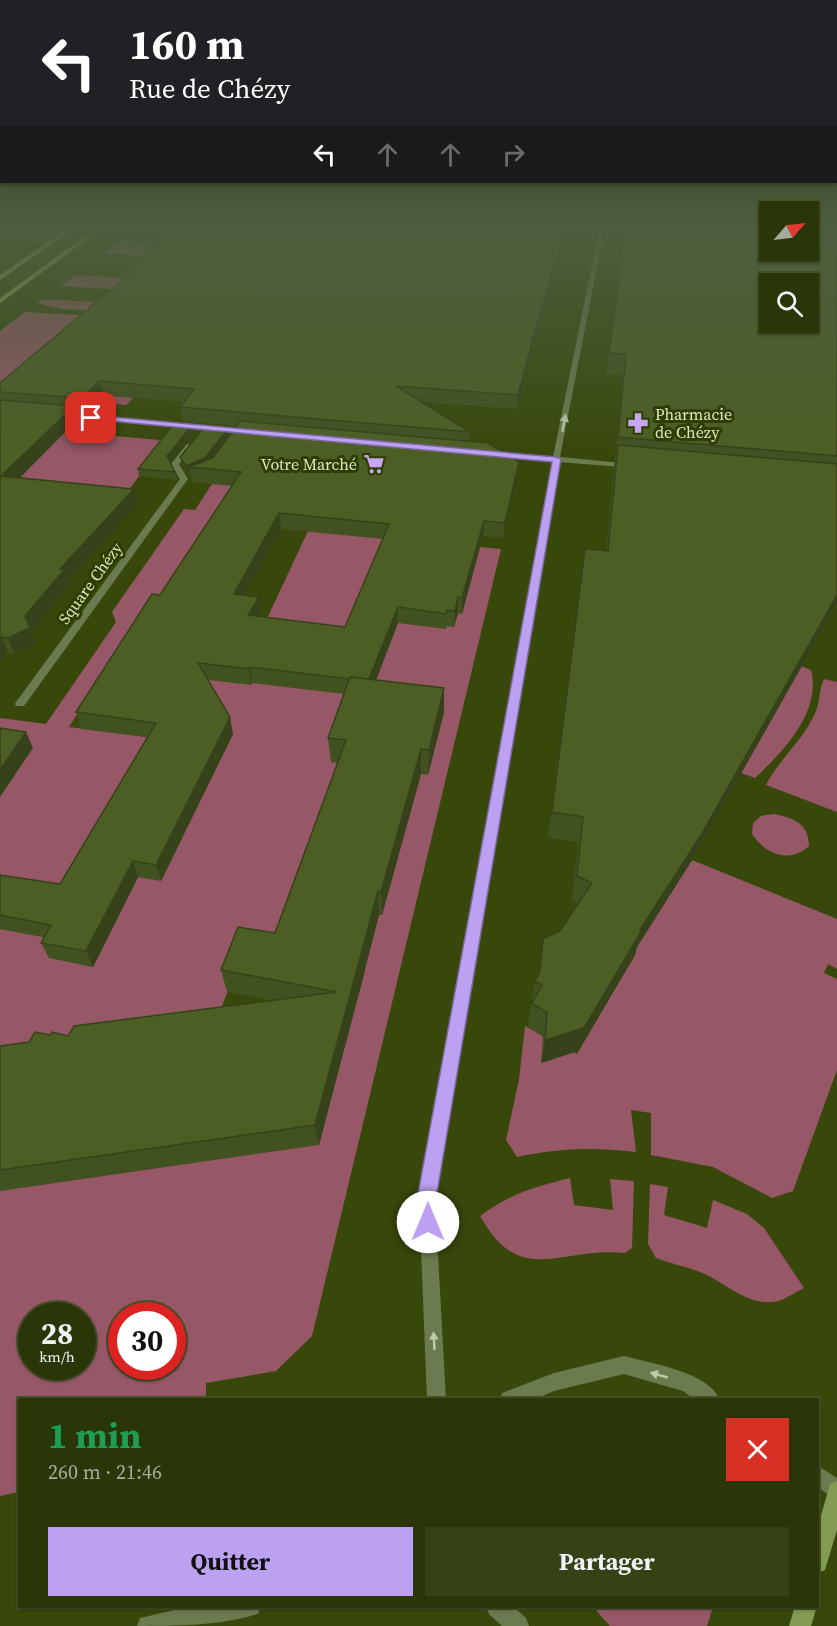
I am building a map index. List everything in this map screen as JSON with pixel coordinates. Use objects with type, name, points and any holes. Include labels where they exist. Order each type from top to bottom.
[{"type":"street","points":[[437,1398],[427,1199],[556,459],[588,302]]},
{"type":"street","points":[[57,414],[250,432]]},
{"type":"street","name":"Square Chézy","points":[[20,704],[189,478],[175,464],[204,428]]},
{"type":"street","points":[[233,439],[239,431]]},
{"type":"street","points":[[477,452],[644,467]]},
{"type":"street","points":[[514,1398],[554,1382],[624,1365],[688,1383],[708,1398]]},
{"type":"street","points":[[819,1477],[837,1491],[819,1559]]},
{"type":"street","points":[[148,1626],[240,1608]]},
{"type":"street","points":[[499,1608],[518,1626]]},
{"type":"street","points":[[801,1626],[806,1608]]},
{"type":"shaded area","points":[[37,303],[110,303],[100,311],[61,309]]},
{"type":"shaded area","points":[[25,312],[94,316],[14,388],[133,398],[126,405],[0,395],[0,331]]},
{"type":"shaded area","points":[[0,426],[183,442],[165,443],[119,502],[44,529],[0,464]]},
{"type":"shaded area","points":[[214,481],[259,488],[91,693],[69,727],[161,739],[179,704],[264,625],[308,531],[501,549],[312,1336],[276,1371],[206,1383],[206,1398],[18,1398],[18,1492],[0,1496],[0,1191],[333,1091],[365,971],[244,950],[212,1031],[0,1069],[0,929],[59,940],[93,967],[0,889],[0,718],[46,724],[116,622],[112,612],[184,509],[195,510]]},
{"type":"shaded area","points":[[801,666],[811,670],[813,685],[811,701],[798,730],[755,778],[741,773]]},
{"type":"shaded area","points":[[824,679],[837,682],[837,812],[766,785],[811,721]]},
{"type":"shaded area","points":[[774,814],[799,823],[806,832],[809,846],[794,855],[786,855],[771,851],[757,841],[752,834],[753,823],[761,816]]},
{"type":"shaded area","points":[[692,860],[837,919],[837,969],[828,964],[824,973],[837,979],[837,1070],[793,1191],[772,1198],[713,1167],[651,1155],[651,1113],[631,1110],[636,1152],[576,1149],[517,1157],[506,1140],[519,1079],[525,1026],[577,1054],[635,955],[632,954]]},
{"type":"shaded area","points":[[570,1178],[574,1205],[613,1210],[610,1179],[634,1181],[632,1248],[625,1253],[602,1252],[544,1259],[527,1258],[511,1252],[495,1238],[480,1216],[523,1192]]},
{"type":"shaded area","points":[[650,1184],[668,1187],[664,1215],[707,1228],[713,1200],[747,1214],[764,1228],[804,1288],[779,1301],[759,1301],[740,1294],[705,1274],[656,1258],[648,1244]]},
{"type":"shaded area","points":[[594,1608],[713,1608],[707,1626],[610,1626]]},
{"type":"building","points":[[96,302],[543,302],[518,395],[396,386],[470,432],[180,407],[194,389],[99,381],[82,398],[0,392],[0,383]]},
{"type":"building","points":[[616,302],[759,302],[759,333],[819,333],[819,302],[837,302],[837,456],[618,437],[626,354],[609,353]]},
{"type":"building","points":[[0,400],[74,406],[1,476],[134,489],[60,569],[65,569],[25,616],[30,628],[8,638],[0,639]]},
{"type":"building","points":[[240,421],[488,443],[519,462],[505,523],[484,521],[462,598],[458,597],[455,611],[447,610],[446,614],[398,607],[369,679],[198,663],[230,717],[156,865],[133,861],[86,951],[41,943],[51,925],[0,915],[0,875],[60,884],[156,723],[76,712],[152,594],[160,595],[241,472],[189,467],[213,458]],"holes":[[[279,513],[389,524],[345,627],[248,615],[259,597],[234,594]]]},
{"type":"building","points":[[175,422],[193,424],[167,456],[175,472],[138,469]]},
{"type":"building","points":[[206,425],[229,427],[205,458],[186,466],[180,457]]},
{"type":"building","points":[[618,445],[837,464],[837,595],[701,835],[640,930],[642,930],[584,1028],[545,1040],[547,1013],[532,1003],[542,985],[535,981],[540,972],[543,939],[560,931],[592,883],[577,876],[583,817],[552,812],[585,549],[608,551]]},
{"type":"building","points":[[350,677],[444,688],[429,750],[421,749],[381,892],[378,891],[315,1125],[0,1170],[0,1046],[29,1042],[35,1032],[50,1035],[52,1032],[68,1036],[74,1026],[337,992],[221,970],[238,927],[275,933],[346,740],[328,738]]},
{"type":"building","points":[[0,728],[26,732],[0,770]]},
{"type":"place","name":"Pharmacie de Chézy","points":[[638,423]]},
{"type":"place","name":"Votre Marché","points":[[374,464]]},
{"type":"route","points":[[91,418],[556,459],[427,1199],[428,1222]]}]
